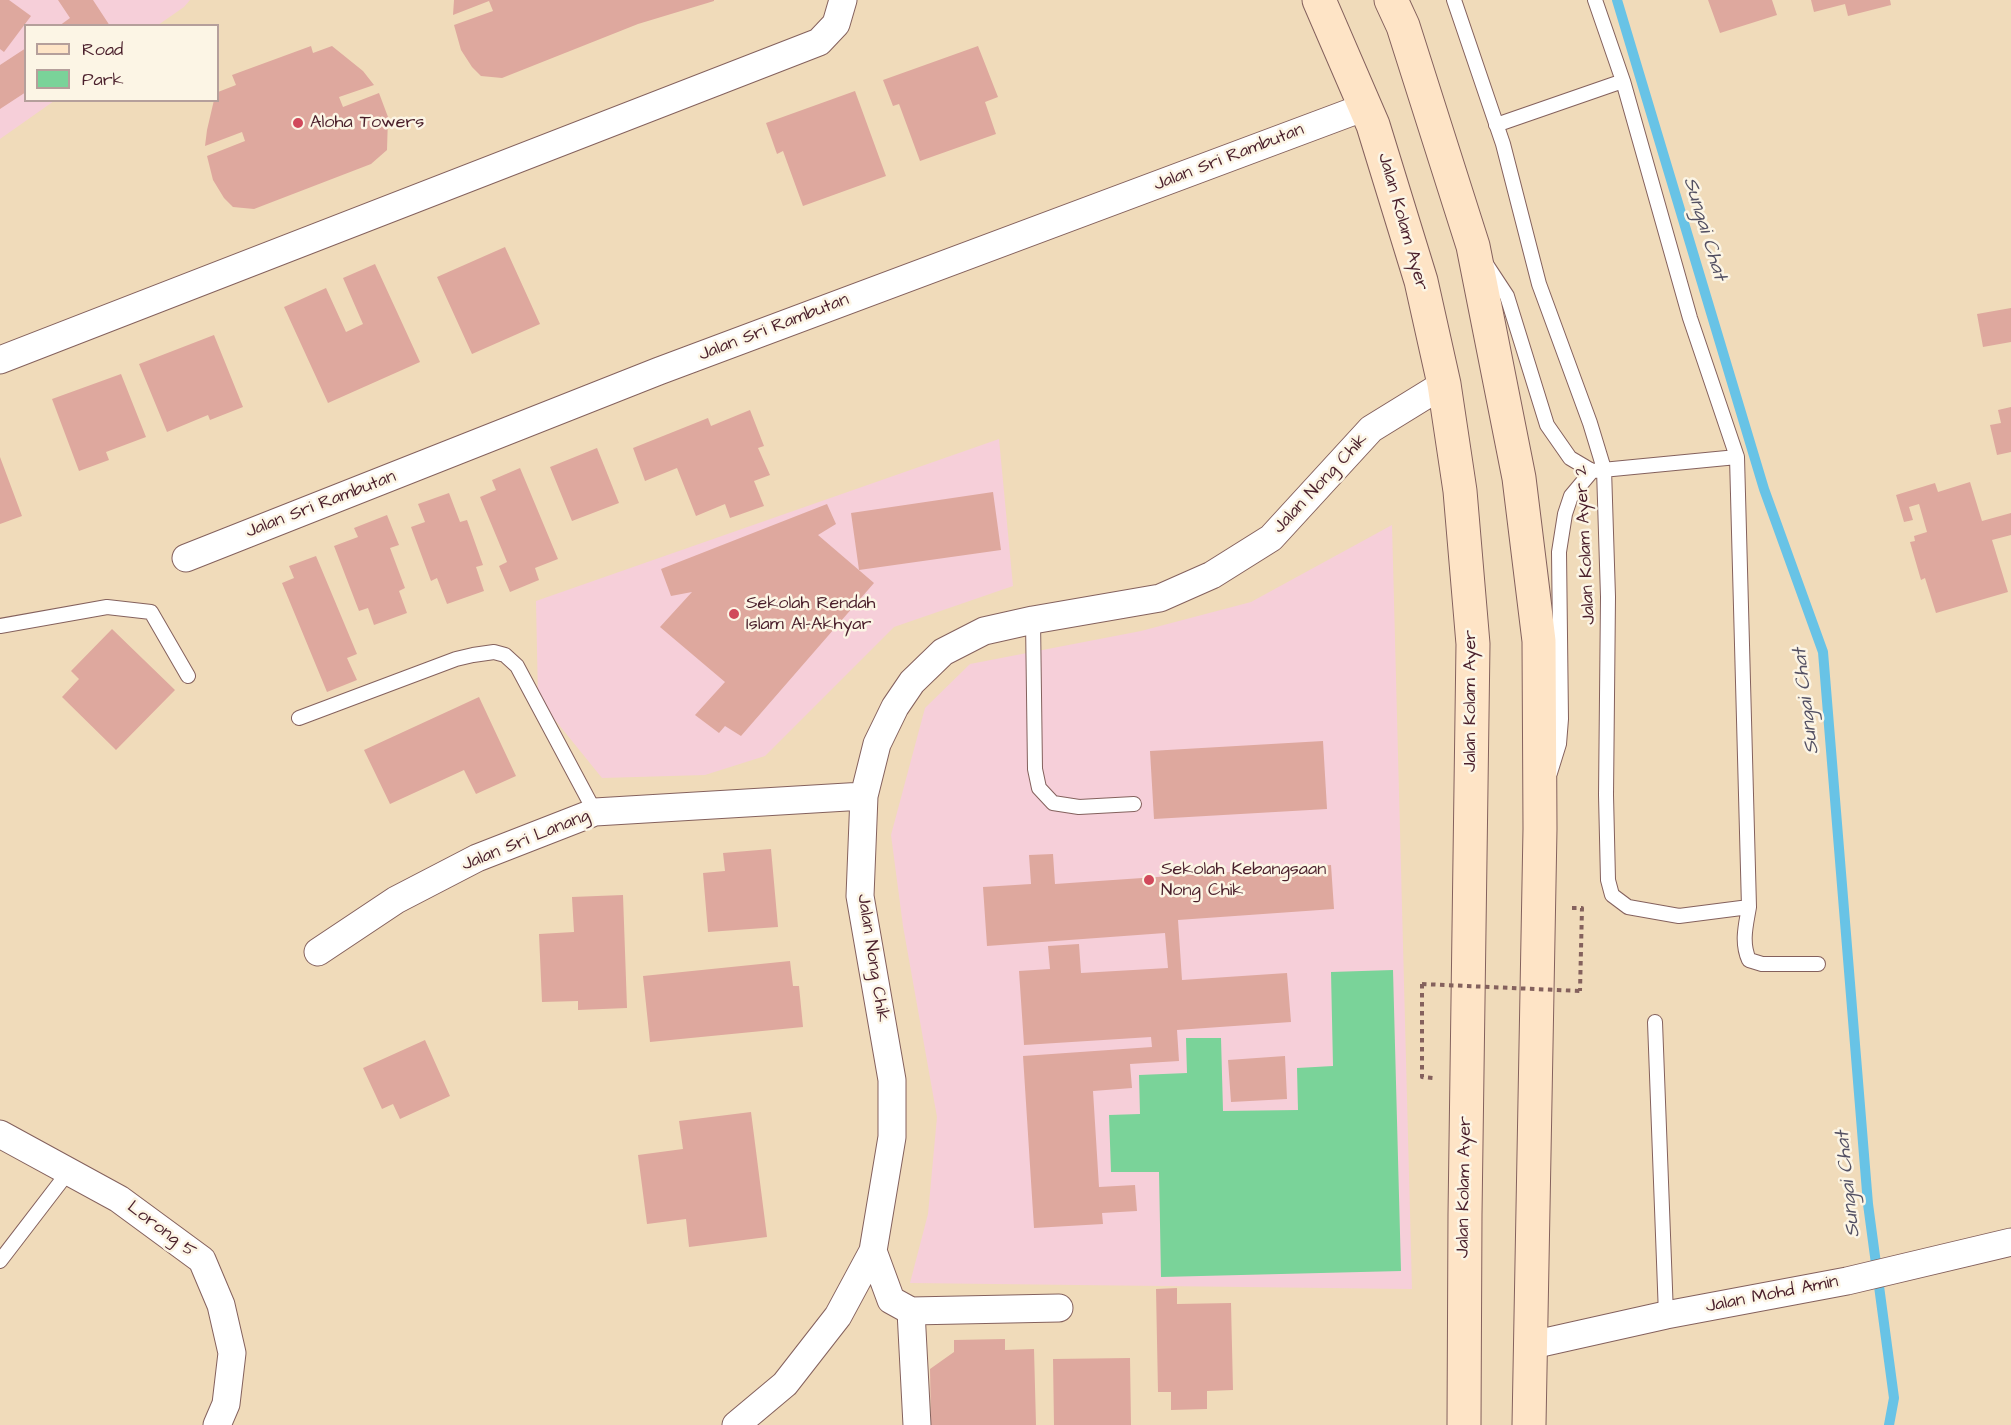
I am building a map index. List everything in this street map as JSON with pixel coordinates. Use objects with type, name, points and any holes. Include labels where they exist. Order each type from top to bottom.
[{"type":"main road","name":"Jalan Kolam Ayer","points":[[1319,0],[1373,125],[1421,281],[1444,384],[1460,491],[1473,644],[1464,1425]]},
{"type":"main road","points":[[1397,9],[1473,246],[1519,478],[1539,641],[1540,803],[1529,1425]]},
{"type":"street","points":[[0,360],[819,42],[836,24],[843,0]]},
{"type":"street","name":"Jalan Sri Rambutan","points":[[186,558],[659,371],[1365,107]]},
{"type":"street","name":"Jalan Nong Chik","points":[[736,1425],[785,1384],[838,1316],[873,1251],[892,1137],[892,1080],[860,896],[864,796],[877,744],[895,707],[912,682],[943,652],[984,631],[1160,598],[1212,575],[1271,538],[1371,429],[1444,384]]},
{"type":"street","name":"Jalan Sri Lanang","points":[[318,952],[396,900],[467,863],[595,812],[864,796]]},
{"type":"street","name":"Lorong 5","points":[[0,1134],[119,1199],[201,1260],[221,1305],[232,1353],[226,1404],[217,1425]]},
{"type":"street","name":"Jalan Mohd Amin","points":[[1532,1346],[1666,1315],[1847,1281],[2011,1242]]},
{"type":"street","points":[[873,1251],[891,1300],[911,1311],[1059,1308]]},
{"type":"street","points":[[911,1311],[916,1425]]},
{"type":"lane","name":"Jalan Kolam Ayer 2","points":[[1454,0],[1496,125],[1539,284],[1590,423],[1598,470],[1608,597],[1606,827],[1608,880],[1612,896],[1628,907],[1679,916],[1749,907]]},
{"type":"lane","points":[[1595,0],[1623,81],[1690,318],[1737,457],[1749,907],[1744,950],[1749,960],[1762,964],[1818,964]]},
{"type":"lane","points":[[1496,125],[1623,81]]},
{"type":"lane","points":[[1473,246],[1507,296],[1547,425],[1570,458],[1598,470],[1737,457]]},
{"type":"lane","points":[[1540,803],[1559,744],[1561,719],[1559,552],[1571,496],[1598,470]]},
{"type":"lane","points":[[0,626],[107,607],[151,612],[188,676]]},
{"type":"lane","points":[[1033,620],[1035,769],[1039,788],[1053,803],[1079,807],[1134,804]]},
{"type":"lane","points":[[299,718],[456,659],[494,652],[506,655],[517,666],[595,812]]},
{"type":"lane","points":[[1655,1022],[1666,1315]]},
{"type":"lane","points":[[0,1261],[69,1171]]},
{"type":"path","points":[[1422,1077],[1422,984],[1580,991],[1582,908]]},
{"type":"shaded area","points":[[0,0],[190,0],[159,24],[24,24],[24,102],[53,102],[0,139]]},
{"type":"shaded area","name":"Sekolah Rendah Islam Al-Akhyar","points":[[999,439],[1013,586],[894,627],[765,756],[705,775],[602,778],[538,699],[536,601]]},
{"type":"shaded area","name":"Sekolah Kebangsaan Nong Chik","points":[[1392,525],[1412,1289],[910,1283],[928,1214],[937,1117],[903,926],[891,835],[925,708],[970,664],[1141,631],[1251,602]]},
{"type":"green space","points":[[1393,970],[1401,1271],[1161,1277],[1159,1172],[1111,1172],[1109,1115],[1140,1114],[1139,1075],[1187,1073],[1186,1038],[1221,1038],[1223,1111],[1298,1110],[1297,1068],[1333,1066],[1331,972]]},
{"type":"building","points":[[0,0],[9,0],[31,16],[4,52],[0,49]]},
{"type":"building","points":[[58,0],[93,0],[109,24],[62,24],[70,18]]},
{"type":"building","points":[[454,0],[714,1],[638,24],[502,78],[481,76],[472,67],[461,50],[454,25],[493,11],[489,1],[453,15]]},
{"type":"building","points":[[1708,0],[1772,0],[1777,15],[1720,33]]},
{"type":"building","points":[[1811,0],[1890,0],[1891,5],[1848,16],[1845,4],[1814,12]]},
{"type":"building","name":"Aloha Towers","points":[[311,46],[313,53],[332,46],[363,71],[374,85],[339,97],[343,107],[379,93],[388,117],[387,150],[371,164],[254,209],[233,207],[224,198],[213,180],[207,156],[245,141],[242,132],[205,146],[214,102],[219,102],[219,92],[236,85],[232,75]]},
{"type":"building","points":[[978,46],[998,97],[985,102],[996,134],[920,161],[899,104],[893,106],[883,80]]},
{"type":"building","points":[[24,49],[24,93],[0,109],[0,65]]},
{"type":"building","points":[[855,91],[886,176],[803,206],[783,151],[777,154],[766,123]]},
{"type":"building","points":[[505,247],[540,324],[472,354],[437,277]]},
{"type":"building","points":[[375,264],[420,362],[328,403],[284,307],[326,288],[346,332],[363,324],[343,278]]},
{"type":"building","points":[[2011,308],[2011,342],[1983,347],[1977,314]]},
{"type":"building","points":[[214,335],[243,407],[210,420],[208,415],[167,432],[139,364]]},
{"type":"building","points":[[121,374],[146,437],[106,452],[109,460],[79,471],[52,399]]},
{"type":"building","points":[[2011,407],[2011,452],[1997,455],[1990,425],[2001,423],[1998,410]]},
{"type":"building","points":[[750,410],[764,446],[758,448],[770,475],[754,481],[764,506],[730,518],[725,504],[696,516],[677,468],[645,481],[633,448],[708,418],[711,426]]},
{"type":"building","points":[[597,448],[619,503],[572,521],[550,467]]},
{"type":"building","points":[[0,457],[22,516],[0,524]]},
{"type":"building","points":[[520,468],[558,559],[535,568],[539,580],[510,592],[499,566],[507,562],[480,497],[496,490],[492,480]]},
{"type":"building","points":[[1970,482],[1982,521],[2011,513],[2011,535],[1992,540],[2008,592],[1936,613],[1925,578],[1921,580],[1910,542],[1915,541],[1914,536],[1927,532],[1919,504],[1909,507],[1913,520],[1904,522],[1896,495],[1935,483],[1938,492]]},
{"type":"building","name":"Sekolah Rendah Islam Al-Akhyar","points":[[993,492],[1001,550],[859,570],[851,513]]},
{"type":"building","points":[[449,493],[460,522],[467,520],[483,565],[476,567],[484,591],[447,604],[437,578],[431,581],[411,527],[425,522],[418,504]]},
{"type":"building","name":"Sekolah Rendah Islam Al-Akhyar","points":[[827,504],[836,524],[818,535],[874,583],[741,736],[725,726],[719,733],[695,715],[725,682],[660,627],[692,592],[671,596],[661,569]]},
{"type":"building","points":[[387,515],[399,545],[390,548],[405,588],[399,591],[407,613],[374,625],[368,608],[359,611],[334,546],[358,537],[354,528]]},
{"type":"building","points":[[316,556],[357,654],[347,658],[357,680],[327,692],[282,583],[294,578],[289,566]]},
{"type":"building","points":[[112,629],[175,690],[116,750],[62,697],[79,679],[71,671]]},
{"type":"building","points":[[479,697],[516,776],[476,794],[464,770],[390,804],[364,750]]},
{"type":"building","points":[[1323,741],[1327,809],[1154,819],[1150,751]]},
{"type":"building","points":[[771,849],[778,927],[708,932],[703,873],[725,871],[723,853]]},
{"type":"building","points":[[1053,854],[1055,884],[1331,865],[1334,909],[1178,920],[1182,980],[1287,973],[1291,1022],[1177,1030],[1179,1061],[1130,1064],[1132,1088],[1093,1091],[1099,1187],[1135,1185],[1137,1211],[1102,1213],[1103,1224],[1034,1228],[1023,1056],[1152,1047],[1151,1037],[1024,1045],[1019,971],[1050,969],[1048,946],[1079,944],[1081,973],[1168,968],[1165,933],[987,946],[983,887],[1031,884],[1029,855]]},
{"type":"building","points":[[623,895],[627,1008],[578,1010],[578,1001],[542,1002],[539,934],[574,932],[572,897]]},
{"type":"building","points":[[790,961],[793,986],[799,986],[803,1027],[650,1042],[643,976]]},
{"type":"building","points":[[425,1040],[450,1096],[400,1119],[393,1104],[382,1109],[363,1068]]},
{"type":"building","points":[[1285,1056],[1287,1099],[1231,1102],[1228,1060]]},
{"type":"building","points":[[751,1112],[767,1237],[689,1247],[686,1219],[647,1224],[638,1155],[683,1149],[679,1121]]},
{"type":"building","points":[[1177,1288],[1177,1304],[1231,1303],[1233,1390],[1207,1391],[1207,1409],[1171,1410],[1171,1392],[1158,1392],[1156,1289]]},
{"type":"building","points":[[1005,1339],[1005,1350],[1034,1349],[1036,1425],[931,1425],[930,1369],[954,1352],[954,1340]]},
{"type":"building","points":[[1130,1358],[1131,1425],[1054,1425],[1053,1359]]},
{"type":"waterway","name":"Sungai Chat","points":[[1617,0],[1764,489],[1823,652],[1868,1204],[1894,1398],[1889,1425]]},
{"type":"place","name":"Aloha Towers","points":[[298,123]]},
{"type":"place","name":"Sekolah Rendah Islam Al-Akhyar","points":[[734,614]]},
{"type":"place","name":"Sekolah Kebangsaan Nong Chik","points":[[1149,880]]}]
